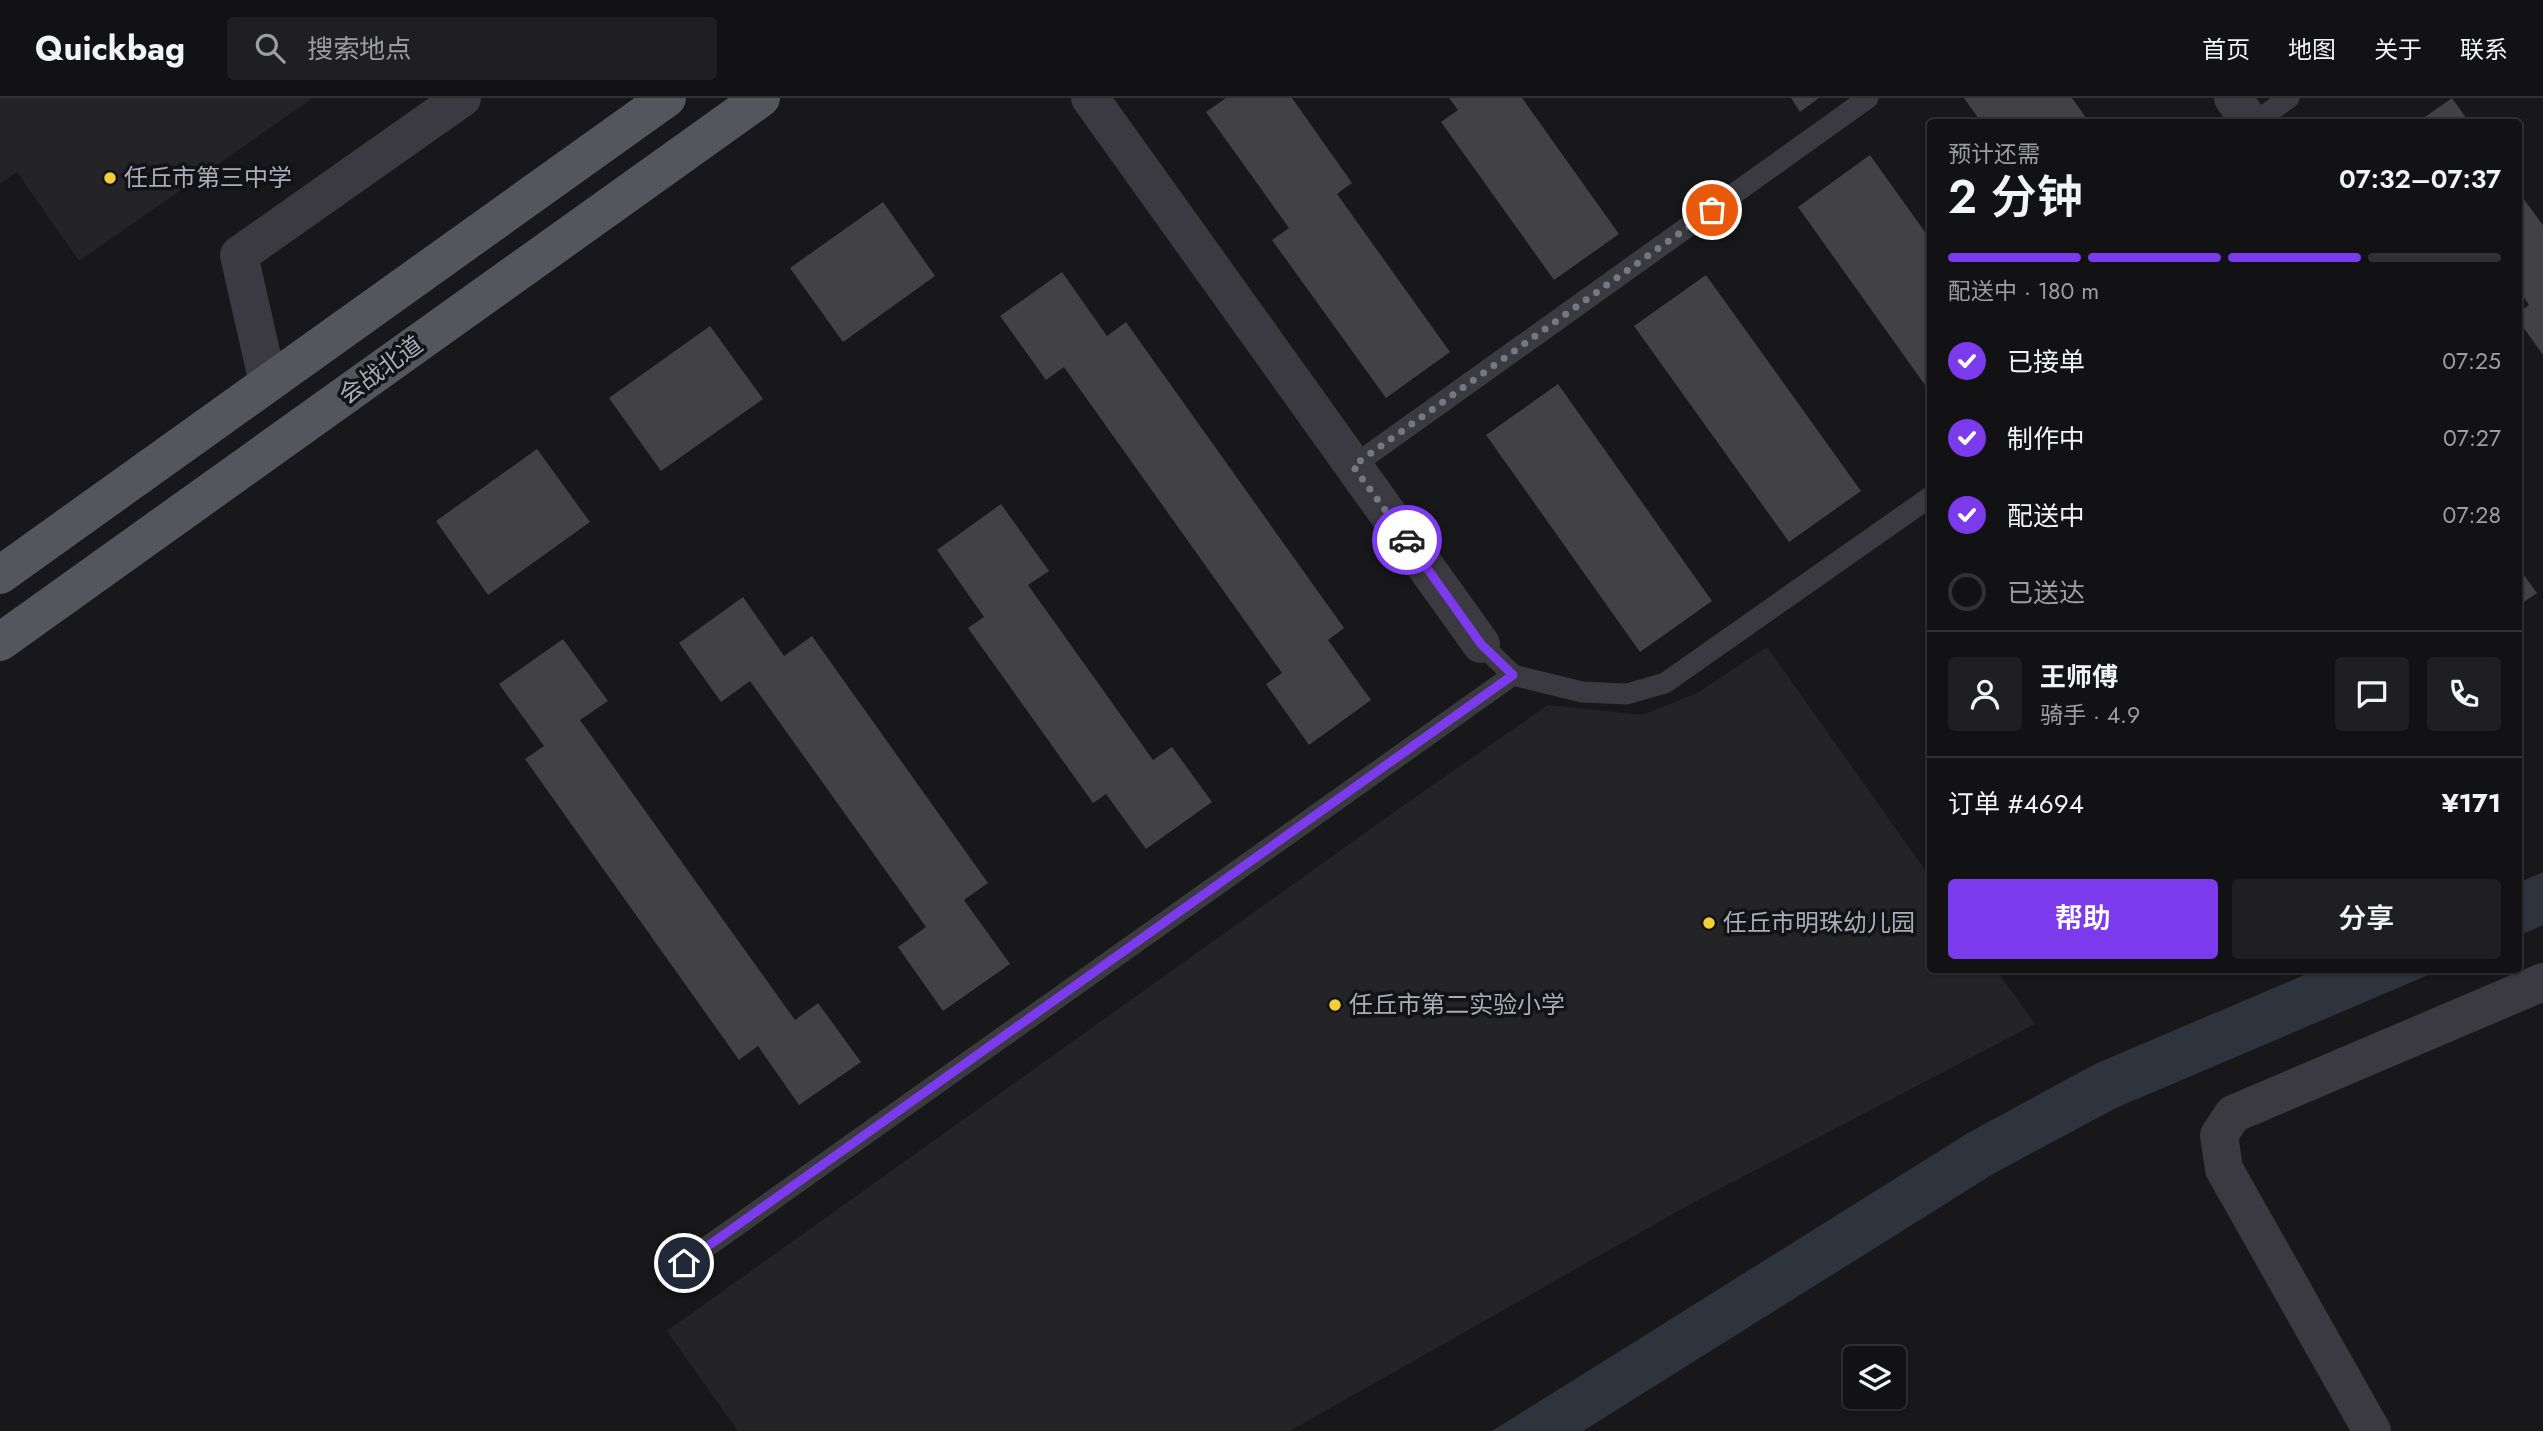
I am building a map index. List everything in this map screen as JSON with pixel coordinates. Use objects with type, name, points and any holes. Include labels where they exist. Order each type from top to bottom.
[{"type":"main road","points":[[0,575],[667,98]]},
{"type":"main road","name":"会战北道","points":[[0,642],[761,98]]},
{"type":"street","points":[[268,383],[239,255],[461,98]]},
{"type":"street","points":[[1090,98],[1481,644]]},
{"type":"street","points":[[2233,98],[2250,119]]},
{"type":"street","points":[[2372,1431],[2224,1169],[2219,1135],[2234,1114],[2543,982]]},
{"type":"lane","points":[[1353,466],[1868,98]]},
{"type":"lane","points":[[2258,119],[2289,98]]},
{"type":"lane","points":[[1481,644],[1513,675],[1582,692],[1627,694],[1665,682],[1927,499]]},
{"type":"lane","points":[[684,1263],[1513,675]]},
{"type":"shaded area","name":"任丘市第三中学","points":[[0,98],[313,98],[79,261],[17,172],[0,184]]},
{"type":"shaded area","name":"任丘市第二实验小学","points":[[1767,647],[1927,873],[1927,973],[1998,973],[2035,1024],[1687,1206],[1290,1431],[738,1431],[667,1331],[1548,705],[1642,715],[1697,693]]},
{"type":"shaded area","points":[[2543,872],[2543,925],[2522,934],[2522,881]]},
{"type":"shaded area","points":[[2309,973],[2433,973],[2116,1108],[1993,1174],[1583,1431],[1492,1431],[1968,1133],[2095,1064]]},
{"type":"building","points":[[1226,98],[1292,98],[1352,183],[1337,194],[1450,352],[1386,398],[1272,240],[1289,228],[1206,112]]},
{"type":"building","points":[[1449,98],[1522,98],[1619,234],[1554,280],[1441,122],[1458,110]]},
{"type":"building","points":[[1791,98],[1819,98],[1800,112]]},
{"type":"building","points":[[1964,98],[2072,98],[2087,119],[1979,119]]},
{"type":"building","points":[[2452,98],[2467,119],[2422,119]]},
{"type":"building","points":[[1870,155],[1927,235],[1927,388],[1798,207]]},
{"type":"building","points":[[2522,196],[2543,225],[2543,355],[2522,326],[2522,310],[2529,305],[2522,295]]},
{"type":"building","points":[[883,202],[935,276],[843,342],[790,268]]},
{"type":"building","points":[[1062,272],[1107,336],[1126,322],[1344,628],[1328,640],[1371,700],[1309,745],[1266,684],[1282,673],[1064,367],[1046,380],[1000,316]]},
{"type":"building","points":[[1706,275],[1861,491],[1789,542],[1634,326]]},
{"type":"building","points":[[710,326],[763,399],[661,471],[609,398]]},
{"type":"building","points":[[1558,384],[1712,601],[1640,652],[1486,435]]},
{"type":"building","points":[[537,449],[590,522],[488,595],[436,521]]},
{"type":"building","points":[[1001,504],[1049,571],[1028,585],[1153,760],[1172,747],[1212,802],[1146,849],[1106,794],[1093,803],[968,628],[984,617],[937,550]]},
{"type":"building","points":[[2522,572],[2537,593],[2522,603]]},
{"type":"building","points":[[743,597],[784,656],[812,636],[988,883],[964,900],[1010,964],[943,1011],[898,947],[926,927],[750,681],[721,702],[679,643]]},
{"type":"building","points":[[563,639],[608,701],[580,720],[795,1020],[818,1003],[861,1062],[799,1105],[758,1046],[739,1060],[525,759],[544,746],[499,684]]},
{"type":"way so far","points":[[1407,540],[1353,466],[1712,210]]},
{"type":"place","name":"任丘市第三中学","points":[[110,178]]},
{"type":"place","name":"任丘市明珠幼儿园","points":[[1709,923]]},
{"type":"place","name":"任丘市第二实验小学","points":[[1335,1005]]},
{"type":"route","points":[[684,1263],[1513,675],[1481,644],[1407,540]]}]
